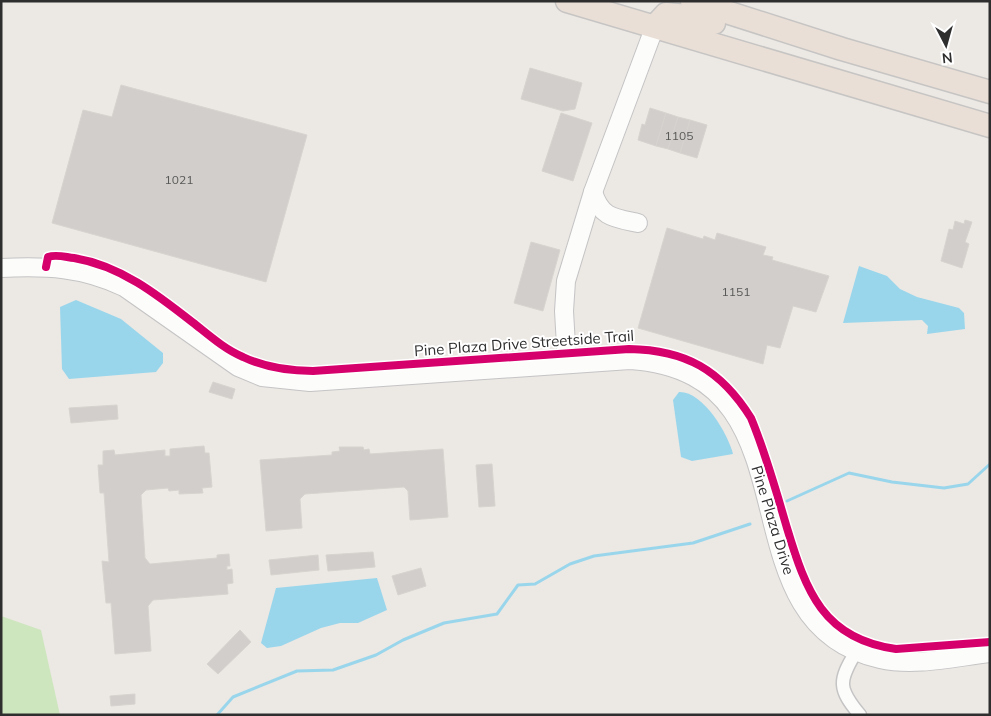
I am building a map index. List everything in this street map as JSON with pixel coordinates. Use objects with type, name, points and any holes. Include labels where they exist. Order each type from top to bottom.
[{"type":"highway","points":[[567,1],[990,126]]},
{"type":"highway","points":[[606,1],[638,9],[651,8],[663,1]]},
{"type":"highway","points":[[692,1],[990,92]]},
{"type":"highway","points":[[655,26],[666,14],[688,16],[775,39],[837,52],[864,55]]},
{"type":"street","points":[[567,363],[564,311],[566,281],[594,192],[655,26]]},
{"type":"street","points":[[594,192],[598,207],[606,214],[638,223]]},
{"type":"street","name":"Pine Plaza Drive","points":[[1,268],[64,267],[111,281],[124,287],[231,363],[262,377],[278,380],[310,382],[630,360],[655,362],[677,368],[702,379],[720,394],[735,412],[748,438],[786,568],[800,599],[820,626],[856,652],[881,659],[906,662],[990,653]]},
{"type":"street","points":[[856,652],[844,674],[842,686],[847,699],[860,715]]},
{"type":"green space","points":[[1,616],[41,630],[60,715],[1,715]]},
{"type":"water","points":[[859,266],[887,276],[900,289],[917,297],[959,308],[964,313],[965,329],[927,334],[928,326],[922,320],[843,323]]},
{"type":"water","points":[[76,300],[121,319],[163,353],[163,363],[156,372],[69,379],[62,369],[60,307]]},
{"type":"water","points":[[679,392],[697,398],[713,415],[726,436],[733,454],[692,461],[681,457],[673,400]]},
{"type":"water","points":[[377,578],[387,610],[358,623],[340,623],[321,628],[281,646],[267,648],[261,643],[276,588]]},
{"type":"building","points":[[530,68],[582,83],[575,109],[563,111],[521,99]]},
{"type":"building","points":[[121,85],[307,135],[266,282],[52,223],[83,110],[112,117]]},
{"type":"building","points":[[650,108],[666,113],[656,146],[638,140],[642,124],[645,125]]},
{"type":"building","points":[[561,113],[592,123],[573,181],[542,171]]},
{"type":"building","points":[[666,113],[678,117],[668,149],[656,146]]},
{"type":"building","points":[[678,117],[690,120],[680,153],[668,149]]},
{"type":"building","points":[[690,120],[707,125],[697,158],[680,153]]},
{"type":"building","points":[[965,220],[972,222],[965,242],[969,244],[962,268],[941,261],[949,229],[953,230],[955,221],[964,224]]},
{"type":"building","points":[[667,228],[703,239],[704,236],[715,240],[717,233],[766,247],[763,255],[773,257],[772,260],[829,276],[816,312],[793,306],[780,348],[767,345],[763,364],[638,328]]},
{"type":"building","points":[[531,242],[560,250],[543,311],[514,303]]},
{"type":"building","points":[[213,382],[235,389],[232,399],[209,392]]},
{"type":"building","points":[[117,405],[118,419],[71,423],[69,408]]},
{"type":"building","points":[[204,446],[205,453],[209,453],[212,487],[202,488],[203,493],[179,494],[179,490],[169,491],[168,488],[146,490],[141,495],[145,558],[150,564],[217,558],[217,555],[229,554],[230,566],[227,566],[227,570],[232,569],[233,583],[227,584],[228,594],[153,600],[148,606],[151,651],[115,654],[111,603],[106,603],[102,561],[109,562],[104,493],[100,493],[98,465],[103,465],[103,451],[114,450],[115,455],[165,450],[165,456],[170,456],[170,449]]},
{"type":"building","points":[[339,447],[363,447],[364,450],[369,449],[370,454],[443,449],[448,517],[410,520],[408,491],[404,487],[305,494],[300,499],[302,528],[266,531],[260,460],[332,455],[332,452],[340,451]]},
{"type":"building","points":[[492,464],[495,506],[479,507],[476,465]]},
{"type":"building","points":[[373,552],[375,567],[328,571],[326,555]]},
{"type":"building","points":[[318,555],[319,570],[271,575],[269,560]]},
{"type":"building","points":[[421,568],[426,586],[398,595],[392,576]]},
{"type":"building","points":[[240,630],[251,642],[218,674],[207,664]]},
{"type":"building","points":[[135,694],[135,704],[111,706],[110,696]]},
{"type":"waterway","points":[[787,501],[849,473],[892,482],[944,488],[968,484],[990,464]]},
{"type":"waterway","points":[[217,715],[233,697],[297,671],[333,670],[376,655],[403,640],[444,623],[497,614],[518,585],[535,584],[570,564],[594,556],[693,543],[750,524]]},
{"type":"cycle path","name":"Pine Plaza Drive Streetside Trail","points":[[46,267],[48,257],[57,256],[92,262],[108,268],[154,293],[231,351],[260,364],[286,369],[313,371],[629,349],[668,353],[685,359],[714,375],[727,387],[751,418],[802,572],[821,608],[834,623],[851,635],[871,644],[896,649],[990,642]]}]
